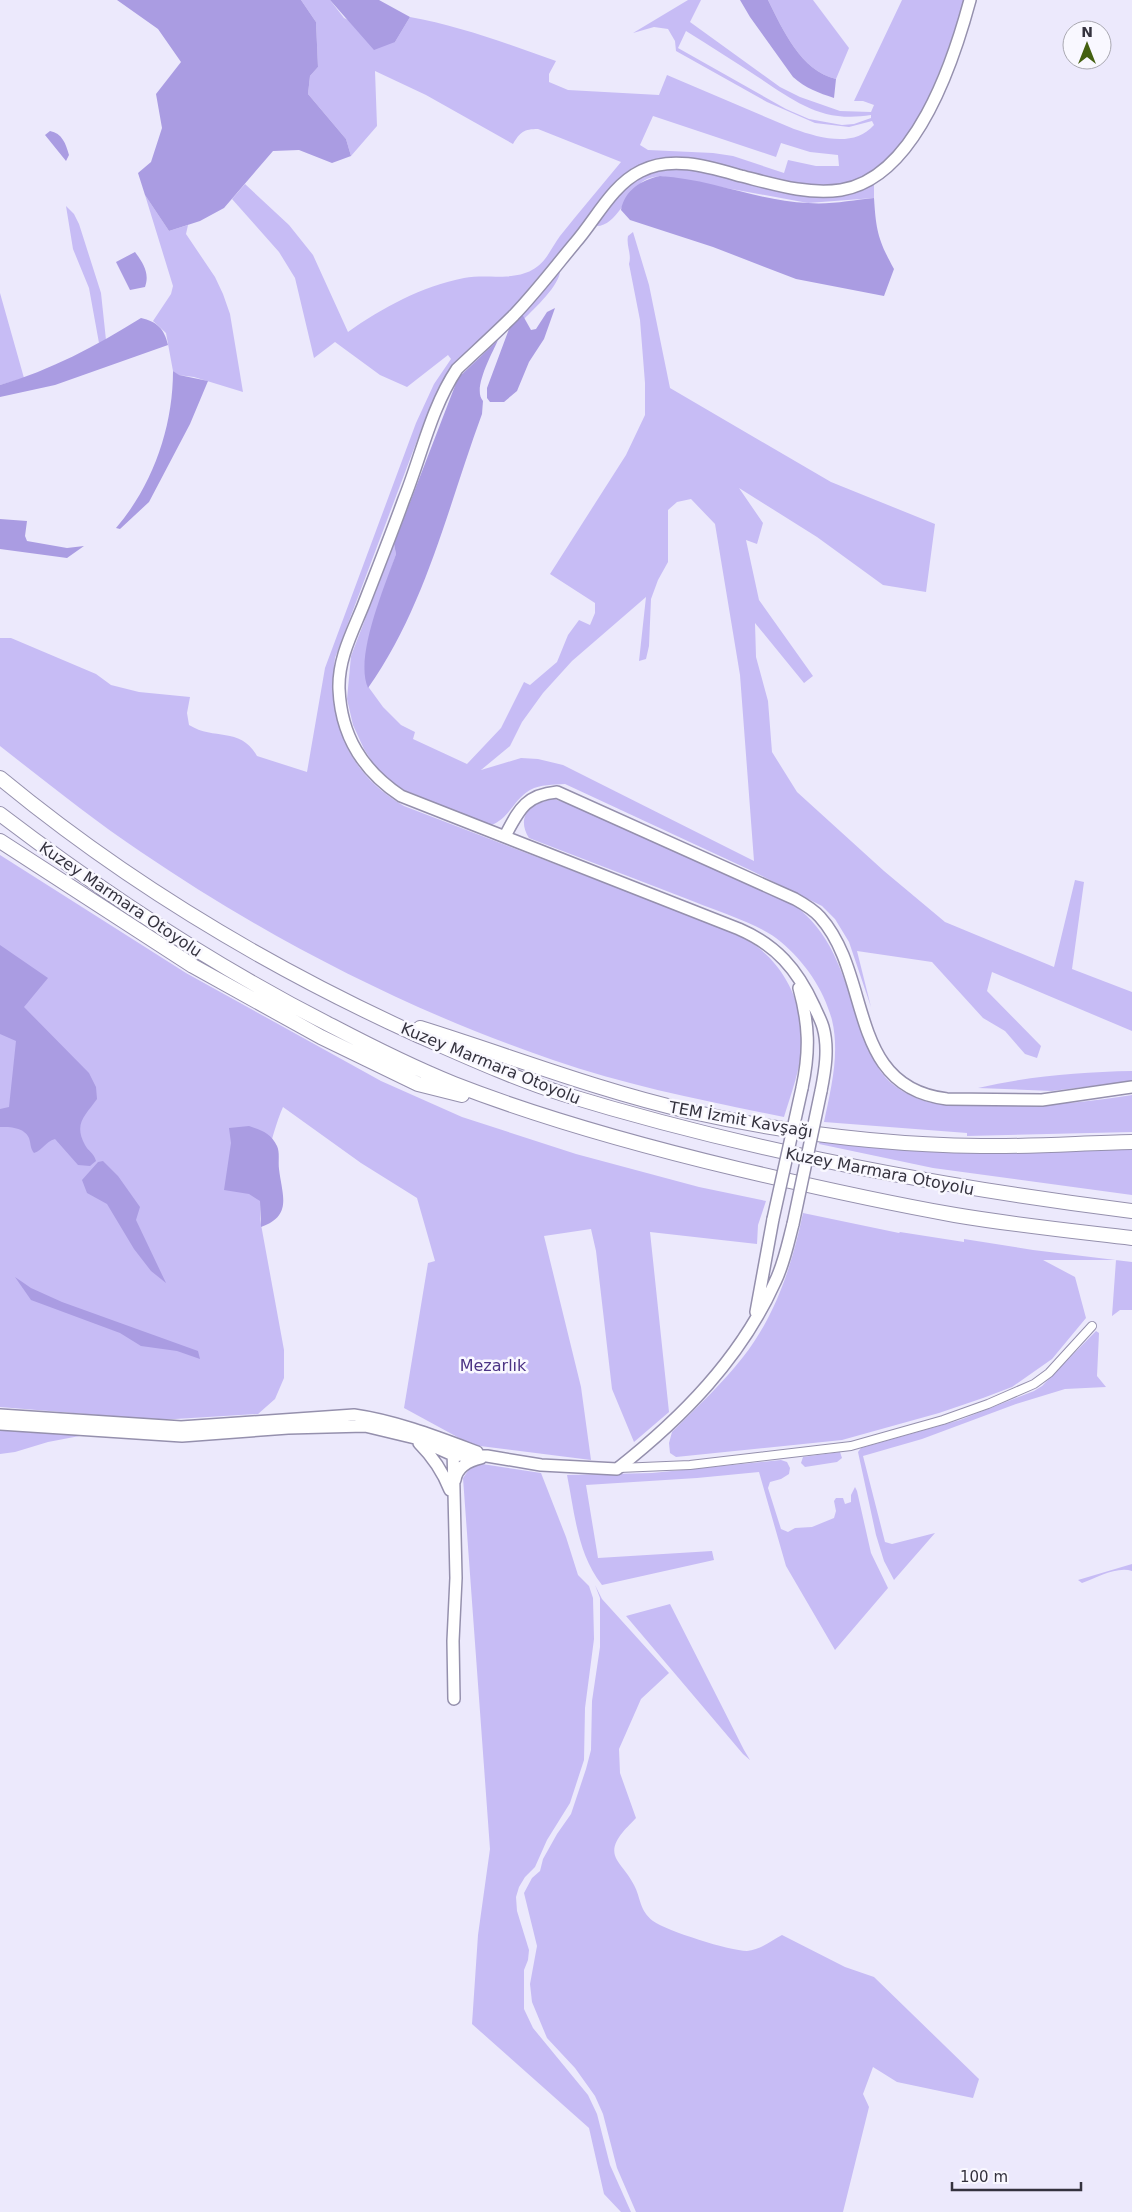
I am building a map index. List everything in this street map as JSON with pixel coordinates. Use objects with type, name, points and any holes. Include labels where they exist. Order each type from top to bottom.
[{"type":"highway","name":"Kuzey Marmara Otoyolu","points":[[0,778],[56,824],[129,876],[232,940],[364,1011],[453,1051],[561,1093],[770,1150],[965,1188],[1132,1211]]},
{"type":"highway","name":"Kuzey Marmara Otoyolu","points":[[0,814],[130,909],[208,958],[296,1008],[392,1057],[524,1110],[686,1157],[794,1182],[918,1208],[1041,1228],[1132,1238]]},
{"type":"highway","points":[[0,841],[193,966],[321,1037],[418,1084],[524,1110]]},
{"type":"highway","name":"TEM İzmit Kavşağı","points":[[364,1011],[492,1050],[567,1077],[640,1099],[755,1124],[827,1134],[939,1144],[982,1146],[1132,1142]]},
{"type":"highway","points":[[1041,1228],[1132,1243]]},
{"type":"street","points":[[617,1469],[643,1448],[706,1388],[733,1355],[776,1280],[793,1224],[825,1071],[826,1048],[823,1026],[795,972],[775,950],[755,936],[505,836],[418,804],[384,785],[371,773],[354,747],[347,732],[340,703],[340,672],[347,644],[405,497],[437,408],[451,378],[457,369],[515,314],[579,239],[617,190],[641,171],[668,164],[696,164],[775,185],[823,191],[856,186],[872,178],[886,168],[911,140],[927,115],[949,62],[970,0]]},
{"type":"street","points":[[505,836],[523,805],[539,795],[558,792],[796,898],[819,915],[835,938],[883,1066],[892,1077],[915,1092],[947,1099],[1042,1100],[1132,1088]]},
{"type":"street","points":[[754,1321],[773,1219],[807,1064],[808,1035],[805,1009],[795,972]]},
{"type":"street","points":[[0,1424],[182,1436],[288,1428],[365,1426],[453,1449],[541,1465],[617,1469],[690,1465],[851,1446],[943,1420],[1034,1384],[1048,1373],[1092,1326]]},
{"type":"street","points":[[0,1415],[180,1426],[354,1415],[375,1418],[453,1449]]},
{"type":"street","points":[[415,1438],[429,1453],[445,1477],[453,1497]]},
{"type":"street","points":[[453,1449],[456,1578],[453,1641],[454,1699]]},
{"type":"street","points":[[453,1497],[458,1470],[466,1464],[487,1456]]},
{"type":"green space","points":[[301,0],[330,0],[344,18],[395,42],[410,17],[466,30],[502,42],[556,61],[549,74],[549,82],[568,90],[659,95],[667,75],[794,129],[825,138],[847,139],[857,137],[866,132],[874,125],[872,121],[849,127],[815,123],[767,102],[676,51],[675,41],[668,29],[654,27],[633,33],[688,0],[701,0],[690,22],[780,87],[800,97],[840,111],[871,112],[874,105],[863,101],[854,101],[902,0],[964,0],[939,71],[915,122],[901,144],[885,163],[867,176],[848,183],[815,186],[662,159],[632,168],[623,175],[501,322],[437,394],[424,422],[335,658],[335,703],[339,724],[346,744],[355,762],[384,793],[404,806],[719,927],[762,950],[781,972],[789,985],[795,999],[802,1028],[800,1062],[784,1117],[667,1092],[581,1069],[445,1019],[392,995],[289,943],[189,884],[105,827],[0,746],[0,638],[11,638],[96,674],[111,685],[139,692],[190,697],[187,713],[189,725],[199,730],[235,737],[250,747],[257,756],[307,772],[325,668],[416,423],[434,384],[451,359],[448,355],[407,387],[380,375],[335,342],[314,358],[295,278],[279,252],[232,199],[245,184],[289,225],[313,255],[348,332],[389,306],[433,286],[464,278],[516,275],[537,267],[621,162],[538,129],[523,132],[513,144],[426,95],[375,71],[377,126],[351,156],[346,139],[308,94],[310,76],[318,67],[316,22]],"holes":[[[686,31],[785,95],[810,108],[838,116],[871,115],[871,118],[854,124],[842,125],[809,119],[786,109],[678,48]],[[653,116],[776,157],[781,143],[810,152],[838,155],[839,166],[816,166],[788,160],[784,173],[733,156],[713,153],[648,150],[640,145]]]},
{"type":"green space","points":[[768,0],[813,0],[849,48],[836,79],[824,75],[813,68],[794,48]]},
{"type":"green space","points":[[678,168],[852,192],[874,184],[874,198],[808,203],[660,176],[643,181],[610,221],[604,225],[597,226],[613,200],[637,179],[658,170]]},
{"type":"green space","points":[[145,195],[169,231],[188,225],[186,234],[215,277],[230,314],[243,392],[194,377],[178,375],[173,371],[166,333],[153,321],[171,294],[173,286]]},
{"type":"green space","points":[[66,206],[74,214],[79,224],[101,293],[106,340],[99,343],[89,288],[73,249]]},
{"type":"green space","points":[[633,232],[649,285],[670,388],[831,482],[935,524],[926,592],[883,585],[817,537],[739,488],[763,523],[757,544],[746,540],[759,600],[813,676],[804,683],[755,623],[756,657],[768,701],[772,752],[797,792],[884,871],[945,922],[1054,967],[1075,880],[1084,882],[1072,969],[1132,992],[1132,1031],[992,972],[987,991],[1041,1046],[1037,1058],[1025,1054],[1005,1031],[983,1018],[932,962],[857,951],[871,1007],[849,942],[835,919],[822,906],[750,870],[565,784],[543,786],[530,790],[520,798],[507,814],[491,825],[399,788],[378,771],[364,749],[353,725],[347,699],[351,656],[394,544],[396,554],[368,641],[367,685],[383,707],[401,725],[415,732],[413,739],[467,764],[501,728],[524,682],[530,685],[557,662],[568,635],[579,620],[590,625],[595,613],[595,603],[550,574],[626,455],[645,415],[645,383],[640,320],[629,264],[628,236]],"holes":[[[691,499],[715,524],[740,675],[754,861],[563,765],[538,759],[521,758],[481,770],[510,746],[522,722],[543,693],[572,661],[646,597],[639,661],[646,659],[649,646],[651,599],[658,580],[668,562],[668,510],[677,502]]]},
{"type":"green space","points":[[560,270],[552,289],[524,319],[522,314]]},
{"type":"green space","points":[[0,293],[24,378],[0,385]]},
{"type":"green space","points":[[554,799],[793,904],[817,927],[833,952],[875,1063],[886,1078],[901,1090],[926,1102],[960,1106],[1061,1104],[1132,1095],[1132,1132],[967,1136],[967,1133],[824,1122],[834,1071],[835,1046],[832,1020],[819,987],[798,958],[773,936],[752,925],[529,838],[524,823],[528,811],[539,804]]},
{"type":"green space","name":"Mezarlık","points":[[0,855],[186,973],[381,1081],[462,1117],[576,1154],[699,1187],[766,1201],[758,1225],[757,1244],[650,1232],[669,1412],[634,1442],[612,1389],[596,1251],[591,1229],[544,1236],[581,1387],[591,1460],[472,1445],[404,1408],[428,1263],[435,1261],[417,1198],[361,1163],[283,1107],[267,1162],[260,1206],[260,1219],[284,1350],[284,1378],[275,1399],[258,1414],[159,1420],[0,1407]]},
{"type":"green space","points":[[1132,1071],[1132,1081],[1052,1091],[978,1088],[1016,1080],[1055,1075]]},
{"type":"green space","points":[[820,1141],[1029,1152],[1132,1149],[1132,1195],[933,1168],[819,1144]]},
{"type":"green space","points":[[803,1213],[899,1233],[964,1242],[964,1239],[1115,1260],[1043,1260],[1075,1277],[1086,1318],[1052,1359],[1012,1387],[939,1413],[842,1440],[676,1457],[670,1453],[669,1443],[672,1432],[709,1396],[735,1367],[755,1341],[774,1307],[794,1252]]},
{"type":"green space","points":[[1116,1260],[1132,1262],[1132,1310],[1120,1310],[1112,1316]]},
{"type":"green space","points":[[1096,1331],[1099,1333],[1097,1376],[1106,1387],[1065,1389],[1016,1404],[922,1439],[863,1456],[885,1542],[892,1544],[935,1533],[894,1580],[884,1561],[876,1535],[858,1452],[861,1448],[960,1420],[1034,1391],[1042,1386]]},
{"type":"green space","points":[[0,1424],[90,1434],[0,1454]]},
{"type":"green space","points":[[840,1452],[842,1458],[837,1462],[805,1467],[801,1463],[803,1457]]},
{"type":"green space","points":[[781,1460],[787,1462],[790,1468],[789,1474],[781,1479],[770,1482],[768,1488],[781,1529],[788,1532],[795,1528],[812,1527],[834,1518],[836,1511],[834,1501],[836,1498],[843,1498],[845,1504],[851,1502],[851,1495],[855,1487],[871,1553],[888,1588],[835,1650],[786,1566],[759,1472],[586,1485],[598,1558],[712,1551],[714,1560],[602,1585],[594,1573],[587,1560],[578,1533],[567,1475],[652,1473]]},
{"type":"green space","points":[[482,1464],[541,1473],[566,1537],[578,1575],[589,1586],[593,1598],[594,1639],[585,1708],[584,1760],[570,1803],[547,1840],[535,1867],[525,1877],[519,1887],[516,1897],[517,1911],[529,1950],[524,1970],[524,2009],[533,2028],[588,2095],[597,2114],[610,2165],[631,2212],[621,2212],[604,2194],[589,2128],[472,2024],[478,1935],[490,1849],[463,1478],[472,1465]]},
{"type":"green space","points":[[1132,1564],[1132,1571],[1113,1571],[1082,1583],[1078,1580]]},
{"type":"green space","points":[[595,1585],[602,1599],[669,1673],[641,1699],[619,1749],[620,1773],[636,1818],[623,1831],[616,1842],[615,1854],[634,1885],[648,1917],[660,1925],[684,1935],[739,1950],[756,1949],[782,1935],[845,1967],[874,1977],[979,2079],[973,2098],[897,2082],[873,2067],[863,2094],[869,2107],[843,2212],[636,2212],[617,2168],[603,2114],[595,2096],[575,2068],[547,2038],[532,2002],[530,1984],[537,1946],[524,1893],[532,1878],[540,1871],[543,1859],[571,1814],[591,1750],[592,1701],[600,1647],[600,1598]]},
{"type":"green space","points":[[670,1604],[744,1750],[750,1760],[626,1616]]},
{"type":"shaded area","points":[[117,0],[301,0],[316,22],[318,67],[310,76],[308,94],[346,139],[351,156],[332,163],[299,150],[273,151],[224,208],[200,221],[169,231],[145,195],[138,173],[151,162],[162,128],[156,94],[181,62],[158,29]]},
{"type":"shaded area","points":[[330,0],[379,0],[410,17],[395,42],[374,50]]},
{"type":"shaded area","points":[[740,0],[768,0],[794,48],[813,68],[824,75],[836,79],[834,98],[807,87],[793,77]]},
{"type":"shaded area","points":[[50,131],[58,134],[65,143],[69,155],[66,161],[45,135]]},
{"type":"shaded area","points":[[660,176],[698,181],[771,198],[808,203],[874,198],[879,235],[894,269],[884,296],[796,279],[713,247],[630,220],[621,210],[626,197],[640,183]]},
{"type":"shaded area","points":[[135,252],[145,268],[147,277],[145,287],[130,290],[116,262]]},
{"type":"shaded area","points":[[555,308],[544,339],[529,362],[517,391],[504,402],[490,402],[487,398],[487,388],[509,329],[522,314],[531,330],[536,329],[547,312]]},
{"type":"shaded area","points":[[141,318],[156,324],[162,330],[168,345],[55,385],[0,397],[0,385],[55,365]]},
{"type":"shaded area","points":[[498,340],[481,380],[482,414],[421,590],[406,624],[368,688],[365,675],[365,658],[368,640],[396,554],[394,544],[458,378]]},
{"type":"shaded area","points":[[173,371],[179,375],[208,381],[190,424],[149,502],[120,529],[116,528],[141,493],[158,454],[165,434],[169,413]]},
{"type":"shaded area","points":[[0,519],[27,521],[25,536],[27,541],[67,548],[84,546],[67,558],[0,549]]},
{"type":"shaded area","points":[[0,945],[48,978],[24,1007],[89,1073],[96,1087],[97,1099],[82,1120],[80,1131],[86,1147],[96,1161],[90,1166],[78,1165],[55,1139],[34,1153],[27,1134],[16,1128],[0,1127],[0,1109],[9,1107],[16,1041],[0,1034]]},
{"type":"shaded area","points":[[249,1126],[269,1135],[275,1142],[278,1151],[283,1196],[282,1211],[278,1217],[261,1227],[260,1201],[249,1194],[224,1190],[231,1143],[229,1128]]},
{"type":"shaded area","points":[[103,1161],[118,1176],[140,1207],[136,1220],[166,1283],[151,1271],[134,1249],[107,1204],[87,1193],[82,1180],[98,1162]]},
{"type":"shaded area","points":[[15,1277],[31,1288],[62,1302],[198,1351],[200,1359],[177,1351],[141,1346],[120,1333],[31,1300]]}]
